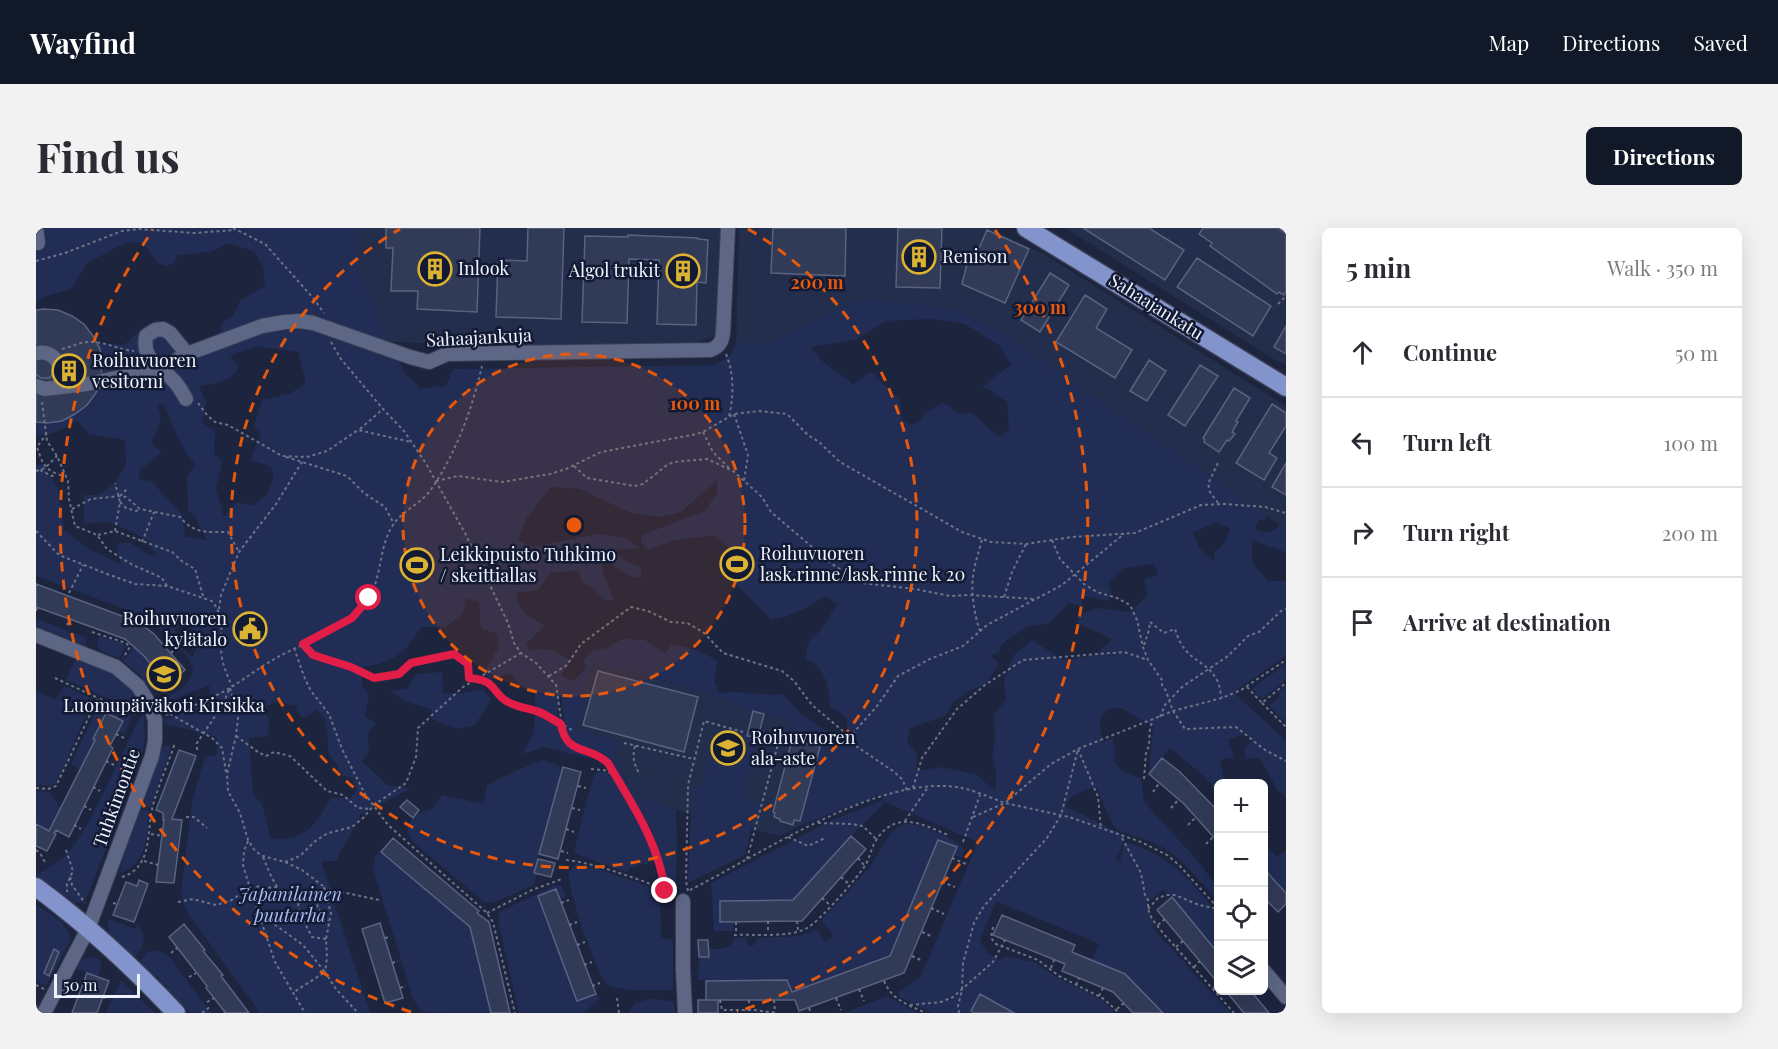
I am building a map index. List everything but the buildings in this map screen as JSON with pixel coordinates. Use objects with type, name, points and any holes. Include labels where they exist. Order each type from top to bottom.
[{"type":"main road","name":"Sahaajankatu","points":[[1026,228],[1095,268],[1286,387]]},
{"type":"main road","points":[[36,887],[88,929],[155,990],[176,1013]]},
{"type":"street","points":[[36,228],[38,243]]},
{"type":"street","name":"Sahaajankuja","points":[[39,387],[66,386],[121,378],[160,369],[187,354],[251,329],[274,323],[300,321],[429,362],[447,354],[716,348],[722,340],[723,333],[728,228]]},
{"type":"street","points":[[186,399],[173,379],[148,357],[144,347],[146,336],[155,330],[163,329],[170,333],[187,354]]},
{"type":"street","points":[[40,353],[52,355],[58,360],[66,386]]},
{"type":"street","name":"Tuhkimontie","points":[[36,635],[123,670],[138,686],[150,705],[154,720],[155,741],[152,756],[88,929],[44,1013]]},
{"type":"street","points":[[685,894],[683,968],[685,1013]]},
{"type":"street","points":[[1268,977],[1286,997]]},
{"type":"path","points":[[233,228],[265,244],[280,260],[323,312],[333,348],[404,431],[436,481],[466,535],[508,623],[514,643],[521,653],[536,663],[556,685],[561,724],[566,740],[570,745],[600,755],[616,775],[653,841],[665,891],[641,880],[584,862],[566,860]]},
{"type":"path","points":[[36,261],[122,231],[140,229],[194,233],[237,230]]},
{"type":"path","points":[[1278,304],[1286,296]]},
{"type":"path","points":[[40,353],[69,348],[88,341],[109,344],[121,350],[146,352]]},
{"type":"path","points":[[725,351],[731,364],[732,405],[729,417]]},
{"type":"path","points":[[161,717],[209,699],[260,667],[352,618],[369,598],[386,541],[394,524],[429,493],[445,468],[471,409],[482,363]]},
{"type":"path","points":[[39,387],[47,441],[57,456],[68,481],[75,526],[97,536],[107,549],[131,564],[162,578],[167,586]]},
{"type":"path","points":[[186,399],[193,399],[201,405],[215,422],[228,424],[282,456],[346,476],[364,493],[385,507],[394,524]]},
{"type":"path","points":[[282,456],[307,457],[327,451],[358,430],[383,409]]},
{"type":"path","points":[[436,481],[458,476],[502,482],[550,474],[574,466],[601,452],[657,443],[703,432],[734,414],[759,411],[787,414],[840,462],[962,532],[991,542],[1026,544],[1136,533],[1201,505],[1265,507],[1286,513]]},
{"type":"path","points":[[734,414],[748,455],[744,481]]},
{"type":"path","points":[[358,430],[411,442]]},
{"type":"path","points":[[703,432],[713,452],[762,497],[771,512],[832,564],[862,583],[915,589],[950,596],[974,595],[1035,599]]},
{"type":"path","points":[[47,433],[37,447],[45,468],[64,476]]},
{"type":"path","points":[[38,470],[45,468],[57,456]]},
{"type":"path","points":[[574,466],[586,478],[635,486],[644,484],[674,462],[707,459],[733,471]]},
{"type":"path","points":[[218,612],[221,595],[239,552],[276,504],[302,462]]},
{"type":"path","points":[[1218,463],[1208,484],[1218,504]]},
{"type":"path","points":[[38,470],[52,476],[56,474]]},
{"type":"path","points":[[115,483],[120,496],[115,531]]},
{"type":"path","points":[[120,496],[127,489]]},
{"type":"path","points":[[72,509],[91,499],[120,496],[126,497],[140,509]]},
{"type":"path","points":[[120,502],[126,508],[136,511],[140,509],[180,517],[189,527],[206,532],[228,532],[239,552]]},
{"type":"path","points":[[142,542],[154,512]]},
{"type":"path","points":[[36,531],[59,555],[82,565],[135,584],[167,586],[212,601],[223,621],[222,657],[236,707],[236,736],[227,774]]},
{"type":"path","points":[[97,536],[115,531],[172,552],[195,569],[204,599]]},
{"type":"path","points":[[850,737],[877,706],[898,676],[930,659],[963,646],[987,625],[1062,585],[1124,534]]},
{"type":"path","points":[[981,631],[977,620],[974,595],[974,571],[982,538]]},
{"type":"path","points":[[1052,540],[1060,559],[1084,584],[1097,592],[1130,605],[1137,620],[1148,660],[1162,680],[1173,711],[1185,729],[1236,727],[1265,750],[1286,761]]},
{"type":"path","points":[[1004,597],[1012,572],[1026,544]]},
{"type":"path","points":[[69,593],[82,565]]},
{"type":"path","points":[[548,677],[567,665],[581,644],[631,608],[648,611],[671,622],[687,623],[703,632],[723,652],[782,671],[794,681],[812,705],[850,737],[854,744],[902,779],[907,790]]},
{"type":"path","points":[[1160,717],[1169,701],[1182,687],[1228,656],[1248,636],[1259,632],[1286,609]]},
{"type":"path","points":[[67,625],[70,619]]},
{"type":"path","points":[[1143,648],[1150,622],[1164,633],[1175,629],[1179,644],[1188,655],[1217,680],[1222,698]]},
{"type":"path","points":[[92,632],[103,633],[131,646],[120,661]]},
{"type":"path","points":[[303,644],[313,655],[351,667],[374,678],[399,674],[411,663],[454,654],[468,664],[469,678],[478,678],[492,684],[504,700],[519,708],[537,711],[572,730]]},
{"type":"path","points":[[294,648],[304,679],[329,714],[351,767],[373,807],[388,825],[470,901],[487,913],[493,922],[515,1013]]},
{"type":"path","points":[[171,653],[175,650]]},
{"type":"path","points":[[913,788],[922,758],[957,709],[984,685],[1023,660],[1124,652],[1148,660]]},
{"type":"path","points":[[285,862],[300,856],[314,842],[328,833],[352,826],[406,783],[416,757],[418,728],[463,687],[521,653]]},
{"type":"path","points":[[973,817],[1005,803],[1051,764],[1078,749],[1173,711],[1222,698],[1247,687],[1285,662]]},
{"type":"path","points":[[55,678],[138,715]]},
{"type":"path","points":[[1262,703],[1286,683]]},
{"type":"path","points":[[197,750],[197,743],[222,706],[231,687]]},
{"type":"path","points":[[1247,687],[1286,727]]},
{"type":"path","points":[[36,788],[48,789],[56,786],[98,698]]},
{"type":"path","points":[[170,714],[212,738],[222,748],[228,791],[240,813],[248,840],[255,851],[308,873],[319,881],[323,888],[331,913],[326,939],[325,972],[294,992]]},
{"type":"path","points":[[1144,779],[1146,753],[1153,720]]},
{"type":"path","points":[[685,894],[688,785],[704,721],[743,732]]},
{"type":"path","points":[[747,859],[778,744],[791,733],[850,737]]},
{"type":"path","points":[[116,734],[126,739]]},
{"type":"path","points":[[236,736],[258,753],[266,756],[274,752],[290,756],[327,791],[343,795],[358,808],[373,807]]},
{"type":"path","points":[[122,877],[130,875],[140,866],[150,834],[152,810],[175,743]]},
{"type":"path","points":[[624,743],[694,759]]},
{"type":"path","points":[[635,746],[633,756],[640,775]]},
{"type":"path","points":[[959,1013],[963,963],[974,923],[984,906],[1047,838],[1061,815],[1078,749]]},
{"type":"path","points":[[1078,749],[1098,797],[1101,828]]},
{"type":"path","points":[[106,761],[114,765]]},
{"type":"path","points":[[170,761],[175,762]]},
{"type":"path","points":[[591,769],[604,770],[616,775]]},
{"type":"path","points":[[1153,792],[1160,782]]},
{"type":"path","points":[[578,786],[586,788]]},
{"type":"path","points":[[93,787],[100,791]]},
{"type":"path","points":[[905,821],[928,787]]},
{"type":"path","points":[[685,894],[788,837],[873,799],[913,788],[960,787],[1005,803],[1061,815],[1153,847],[1167,855],[1193,878],[1214,903]]},
{"type":"path","points":[[159,789],[164,791]]},
{"type":"path","points":[[963,842],[980,795]]},
{"type":"path","points":[[1171,808],[1179,799]]},
{"type":"path","points":[[84,806],[91,810]]},
{"type":"path","points":[[572,808],[580,810]]},
{"type":"path","points":[[186,817],[195,817],[207,828]]},
{"type":"path","points":[[1188,825],[1196,817]]},
{"type":"path","points":[[736,922],[735,934],[768,934],[806,929],[831,906],[865,866],[877,840],[894,825],[905,821],[918,822],[948,835]]},
{"type":"path","points":[[815,824],[863,826],[877,840]]},
{"type":"path","points":[[75,825],[81,829]]},
{"type":"path","points":[[566,829],[574,831]]},
{"type":"path","points":[[150,834],[163,836]]},
{"type":"path","points":[[1122,836],[1141,873],[1148,909],[1158,926],[1234,1013]]},
{"type":"path","points":[[1206,844],[1214,836]]},
{"type":"path","points":[[788,837],[808,846],[825,838]]},
{"type":"path","points":[[400,843],[404,839]]},
{"type":"path","points":[[248,840],[243,865],[250,888],[275,962],[305,1013]]},
{"type":"path","points":[[38,850],[46,864]]},
{"type":"path","points":[[66,850],[73,870],[67,884],[68,896]]},
{"type":"path","points":[[561,851],[568,853]]},
{"type":"path","points":[[418,858],[421,854]]},
{"type":"path","points":[[263,856],[270,876],[277,887],[298,903],[300,914],[312,937],[326,939]]},
{"type":"path","points":[[858,858],[865,866]]},
{"type":"path","points":[[952,858],[966,864]]},
{"type":"path","points":[[142,860],[158,865]]},
{"type":"path","points":[[435,873],[438,870]]},
{"type":"path","points":[[70,877],[72,885],[85,902],[86,907]]},
{"type":"path","points":[[841,877],[849,884]]},
{"type":"path","points":[[487,913],[532,890],[561,879]]},
{"type":"path","points":[[942,882],[956,887]]},
{"type":"path","points":[[178,902],[193,898],[216,905],[230,901],[250,888],[277,887]]},
{"type":"path","points":[[323,888],[379,900]]},
{"type":"path","points":[[298,903],[325,894]]},
{"type":"path","points":[[1148,909],[1158,898],[1166,895],[1175,895],[1199,905],[1214,907]]},
{"type":"path","points":[[313,897],[318,909],[326,914],[329,926]]},
{"type":"path","points":[[822,898],[831,906]]},
{"type":"path","points":[[561,903],[569,900]]},
{"type":"path","points":[[113,903],[117,904]]},
{"type":"path","points":[[931,908],[944,914]]},
{"type":"path","points":[[260,914],[303,945],[336,989],[358,1013]]},
{"type":"path","points":[[1158,926],[1166,920]]},
{"type":"path","points":[[768,921],[768,934]]},
{"type":"path","points":[[797,921],[798,931]]},
{"type":"path","points":[[569,925],[577,922]]},
{"type":"path","points":[[993,927],[991,938],[996,944],[1038,960],[1050,970],[1099,996],[1118,1012],[1124,1003]]},
{"type":"path","points":[[491,933],[496,932]]},
{"type":"path","points":[[922,932],[933,937]]},
{"type":"path","points":[[385,938],[390,937]]},
{"type":"path","points":[[910,1005],[940,1002],[953,997],[993,962],[1005,940]]},
{"type":"path","points":[[1176,947],[1183,941]]},
{"type":"path","points":[[577,945],[585,942]]},
{"type":"path","points":[[171,953],[177,948]]},
{"type":"path","points":[[1029,956],[1031,951]]},
{"type":"path","points":[[912,956],[923,961]]},
{"type":"path","points":[[497,958],[501,957]]},
{"type":"path","points":[[1050,970],[1054,960]]},
{"type":"path","points":[[392,963],[398,961]]},
{"type":"path","points":[[1194,967],[1200,961]]},
{"type":"path","points":[[584,965],[592,962]]},
{"type":"path","points":[[189,977],[196,973]]},
{"type":"path","points":[[1076,985],[1079,978]]},
{"type":"path","points":[[884,981],[888,992],[896,999],[926,1013]]},
{"type":"path","points":[[503,983],[507,982]]},
{"type":"path","points":[[592,986],[600,983]]},
{"type":"path","points":[[36,985],[47,990]]},
{"type":"path","points":[[400,988],[406,986]]},
{"type":"path","points":[[1099,996],[1103,988]]},
{"type":"path","points":[[859,989],[864,1001]]},
{"type":"path","points":[[103,997],[109,999]]},
{"type":"path","points":[[207,1002],[214,998]]},
{"type":"path","points":[[617,998],[619,1013]]},
{"type":"path","points":[[836,998],[841,1010]]},
{"type":"path","points":[[720,1000],[722,1010],[776,1012],[774,1000]]},
{"type":"path","points":[[749,1000],[749,1010]]},
{"type":"path","points":[[1227,1005],[1233,1000]]},
{"type":"path","points":[[202,1013],[211,1006]]},
{"type":"path","points":[[509,1008],[513,1007]]},
{"type":"path","points":[[808,1008],[811,1013]]},
{"type":"shaded area","points":[[354,228],[720,228],[716,335],[697,343],[570,349],[393,342],[369,334],[352,268]]},
{"type":"shaded area","points":[[739,228],[989,228],[1044,254],[1286,406],[1286,529],[1002,333],[951,308],[860,299],[762,344],[736,343]]},
{"type":"shaded area","points":[[1065,228],[1286,228],[1286,365],[1275,360]]},
{"type":"shaded area","name":"Roihuvuoren ala-aste","points":[[592,662],[702,691],[753,711],[799,723],[840,745],[824,813],[780,836],[676,810],[643,797],[629,788],[615,756],[617,751],[575,730]]},
{"type":"green space","name":"Japanilainen puutarha","points":[[36,228],[356,228],[357,263],[388,342],[405,373],[420,388],[446,386],[453,369],[715,365],[731,355],[736,343],[762,344],[860,299],[951,308],[1002,333],[1266,515],[1264,521],[1259,520],[1255,529],[1268,532],[1280,525],[1286,529],[1286,553],[1252,540],[1252,563],[1268,581],[1286,581],[1286,656],[1233,692],[1286,741],[1286,798],[1276,788],[1260,758],[1245,759],[1245,747],[1253,740],[1246,733],[1228,740],[1234,757],[1220,760],[1224,779],[1214,779],[1214,788],[1205,777],[1170,748],[1149,774],[1153,727],[1122,708],[1108,709],[1100,719],[1102,743],[1113,738],[1114,762],[1124,772],[1141,778],[1144,802],[1214,882],[1214,897],[1189,869],[1164,848],[1116,828],[1096,787],[1082,791],[1065,806],[1126,836],[1116,859],[1120,861],[1124,846],[1129,843],[1144,848],[1179,871],[1214,909],[1214,948],[1164,889],[1146,905],[1157,933],[1231,1013],[1163,1013],[1125,974],[1092,960],[1099,944],[996,901],[980,940],[987,953],[999,960],[1005,956],[1035,962],[1056,977],[1102,1000],[1115,1013],[1014,1013],[980,994],[970,1013],[932,1013],[899,997],[899,992],[921,976],[978,842],[885,802],[793,900],[720,901],[720,922],[733,922],[733,931],[714,931],[711,883],[834,819],[884,802],[882,794],[807,823],[800,821],[820,748],[792,740],[789,720],[753,711],[702,691],[593,662],[575,730],[619,742],[615,756],[629,788],[643,797],[676,810],[676,887],[669,886],[651,828],[611,760],[567,737],[561,697],[558,716],[562,738],[572,749],[596,760],[545,747],[523,754],[534,732],[535,693],[519,684],[511,673],[488,680],[485,670],[499,647],[497,634],[481,628],[479,602],[466,598],[463,613],[446,627],[421,627],[397,656],[382,663],[362,667],[362,686],[369,695],[365,717],[376,723],[368,734],[369,751],[362,761],[387,785],[410,789],[361,814],[336,861],[321,861],[370,1013],[260,1013],[189,915],[181,892],[192,801],[205,757],[217,755],[217,737],[163,723],[164,720],[212,702],[209,685],[170,701],[169,705],[174,710],[163,711],[159,702],[177,692],[188,682],[193,670],[191,663],[179,647],[182,644],[183,649],[192,657],[200,643],[198,634],[187,623],[174,629],[180,636],[175,642],[155,625],[135,613],[36,576],[36,465],[43,464],[58,489],[64,530],[91,550],[121,565],[116,543],[131,543],[147,554],[157,555],[146,540],[133,532],[108,522],[84,524],[84,495],[99,495],[115,483],[126,463],[125,440],[89,434],[77,421],[52,434],[36,436],[36,338],[124,345],[144,327],[158,320],[192,344],[221,332],[222,323],[233,315],[241,300],[265,286],[263,267],[254,251],[228,243],[211,252],[178,255],[173,264],[166,266],[158,263],[144,244],[127,242],[87,263],[71,289],[40,298],[36,304]],"holes":[[[930,319],[965,324],[1000,346],[1011,365],[983,386],[1007,402],[1009,429],[999,437],[971,412],[961,414],[943,403],[925,413],[919,422],[912,424],[902,420],[900,401],[871,372],[853,384],[821,360],[811,347],[856,340],[886,321]],[[257,346],[298,352],[306,383],[291,393],[262,400],[254,427],[261,434],[250,460],[270,466],[274,475],[267,494],[252,506],[237,502],[224,517],[216,488],[222,462],[214,453],[215,431],[202,423],[206,402],[199,386],[217,383],[232,376],[239,367],[230,356]],[[163,404],[181,443],[196,464],[187,476],[188,511],[195,517],[207,540],[185,536],[183,515],[151,481],[139,479],[140,470],[162,453],[152,443],[161,418],[158,406]],[[717,480],[717,493],[705,511],[642,535],[641,542],[648,550],[675,540],[715,535],[728,547],[726,571],[771,620],[799,611],[825,596],[837,604],[821,630],[809,641],[805,658],[817,666],[825,678],[830,706],[846,717],[848,731],[842,741],[801,714],[783,694],[719,693],[714,680],[718,661],[699,651],[672,644],[665,654],[645,640],[622,639],[607,648],[593,651],[583,660],[586,667],[572,681],[561,675],[571,661],[551,650],[530,651],[526,644],[545,625],[525,613],[519,605],[516,593],[538,590],[551,572],[579,571],[582,582],[594,589],[606,601],[614,600],[603,573],[602,564],[610,563],[627,575],[642,578],[640,566],[626,562],[615,550],[639,548],[626,538],[596,534],[534,547],[518,541],[526,519],[551,487],[580,489],[631,513],[662,517],[681,512]],[[1216,522],[1230,528],[1225,543],[1215,551],[1214,562],[1200,549],[1193,533]],[[1154,564],[1158,575],[1144,579],[1148,595],[1130,612],[1097,608],[1078,615],[1077,623],[1112,639],[1096,655],[1063,660],[1032,640],[1013,656],[1004,680],[1006,700],[994,714],[995,738],[992,757],[996,772],[995,791],[977,775],[942,767],[916,771],[917,753],[907,743],[910,728],[945,716],[953,703],[970,690],[985,685],[999,664],[991,656],[998,653],[1002,644],[1028,626],[1049,624],[1069,603],[1083,606],[1081,598],[1088,596],[1108,601],[1111,593],[1108,583],[1123,568]],[[274,702],[296,706],[297,712],[303,718],[317,710],[326,723],[330,755],[343,776],[352,778],[357,790],[350,798],[331,798],[308,830],[283,839],[271,839],[262,804],[253,794],[249,738],[270,736],[267,732],[270,721],[263,709]]]},
{"type":"green space","points":[[36,619],[85,637],[87,646],[36,626]]},
{"type":"green space","points":[[101,636],[124,644],[124,650],[119,658],[97,647],[98,638]]},
{"type":"green space","points":[[134,646],[164,678],[161,685],[153,692],[140,675],[123,661]]},
{"type":"green space","points":[[77,656],[118,673],[143,702],[138,709],[132,709],[66,680]]},
{"type":"green space","points":[[1285,665],[1286,680],[1262,699],[1252,688]]},
{"type":"green space","points":[[442,672],[443,693],[483,689],[491,699],[475,725],[458,729],[432,719],[431,709],[407,702],[390,691],[408,688],[416,674]]},
{"type":"green space","points":[[64,686],[93,699],[57,782],[50,786],[36,785],[36,691],[56,700]]},
{"type":"green space","points":[[1286,686],[1286,717],[1283,721],[1269,705],[1280,696],[1278,693]]},
{"type":"green space","points":[[99,704],[115,708],[130,716],[131,719],[124,734],[117,731],[122,721],[106,713],[80,769],[71,764]]},
{"type":"green space","points":[[144,714],[143,752],[87,897],[82,903],[74,902],[37,875],[64,857],[75,844],[89,822],[139,719]]},
{"type":"green space","points":[[717,728],[758,738],[742,798],[758,802],[745,855],[690,882],[688,878],[692,786],[702,787]]},
{"type":"green space","points":[[163,746],[170,746],[168,759],[150,808],[143,806]]},
{"type":"green space","points":[[543,760],[563,767],[534,872],[537,874],[534,885],[492,903],[484,902],[412,841],[408,833],[410,822],[422,812],[432,809],[443,795],[483,804],[487,785]]},
{"type":"green space","points":[[600,771],[609,774],[630,804],[648,839],[656,861],[631,868],[626,872],[576,854],[574,850],[594,774]]},
{"type":"green space","points":[[36,791],[49,792],[61,809],[49,831],[36,824]]},
{"type":"green space","points":[[141,809],[149,811],[144,847],[137,861],[122,873],[121,864]]},
{"type":"green space","points":[[905,824],[920,826],[936,832],[964,848],[962,858],[954,855],[956,847],[938,840],[890,956],[792,992],[787,980],[698,980],[699,957],[709,957],[709,949],[728,947],[735,938],[747,937],[747,946],[753,946],[757,938],[800,936],[817,929],[825,941],[834,936],[821,921],[873,863],[892,832]]},
{"type":"green space","points":[[1268,847],[1277,857],[1286,850],[1286,893],[1268,873]]},
{"type":"green space","points":[[381,852],[470,927],[491,1013],[422,1012],[413,999],[373,869],[375,856]]},
{"type":"green space","points":[[576,864],[592,867],[660,890],[661,938],[673,940],[673,990],[630,990],[605,984],[582,928],[572,895],[569,871]]},
{"type":"green space","points":[[555,885],[561,886],[566,897],[560,900],[556,889],[538,896],[577,1001],[596,994],[600,998],[584,1013],[519,1013],[498,922],[499,912]]},
{"type":"green space","points":[[36,905],[63,924],[70,941],[46,986],[36,980]]},
{"type":"green space","points":[[109,919],[135,929],[138,925],[141,929],[144,942],[141,950],[134,957],[109,933]]},
{"type":"green space","points":[[156,950],[168,955],[211,1013],[190,1013],[162,982],[139,962],[148,952]]},
{"type":"green space","points":[[96,957],[102,963],[98,977],[75,968],[83,959]]},
{"type":"green space","points":[[121,980],[155,1013],[106,1013]]},
{"type":"green space","points":[[886,996],[918,1013],[846,1013]]},
{"type":"green space","points":[[649,999],[674,1001],[675,1013],[628,1013],[635,1003]]},
{"type":"place","name":"Renison","points":[[919,257]]},
{"type":"place","name":"Inlook","points":[[435,269]]},
{"type":"place","name":"Algol trukit","points":[[683,271]]},
{"type":"place","name":"Roihuvuoren vesitorni","points":[[69,371]]},
{"type":"place","name":"Roihuvuoren lask.rinne/lask.rinne k 20","points":[[737,564]]},
{"type":"place","name":"Leikkipuisto Tuhkimo / skeittiallas","points":[[417,565]]},
{"type":"place","name":"Roihuvuoren kylätalo","points":[[250,629]]},
{"type":"place","name":"Luomupäiväkoti Kirsikka","points":[[164,674]]},
{"type":"place","name":"Roihuvuoren ala-aste","points":[[728,748]]},
{"type":"route","points":[[369,598],[352,618],[303,644],[313,655],[351,667],[374,678],[399,674],[411,663],[454,654],[468,664],[469,678],[478,678],[492,684],[504,700],[519,708],[537,711],[561,724],[570,745],[600,755],[608,763],[653,841],[665,891]]}]
